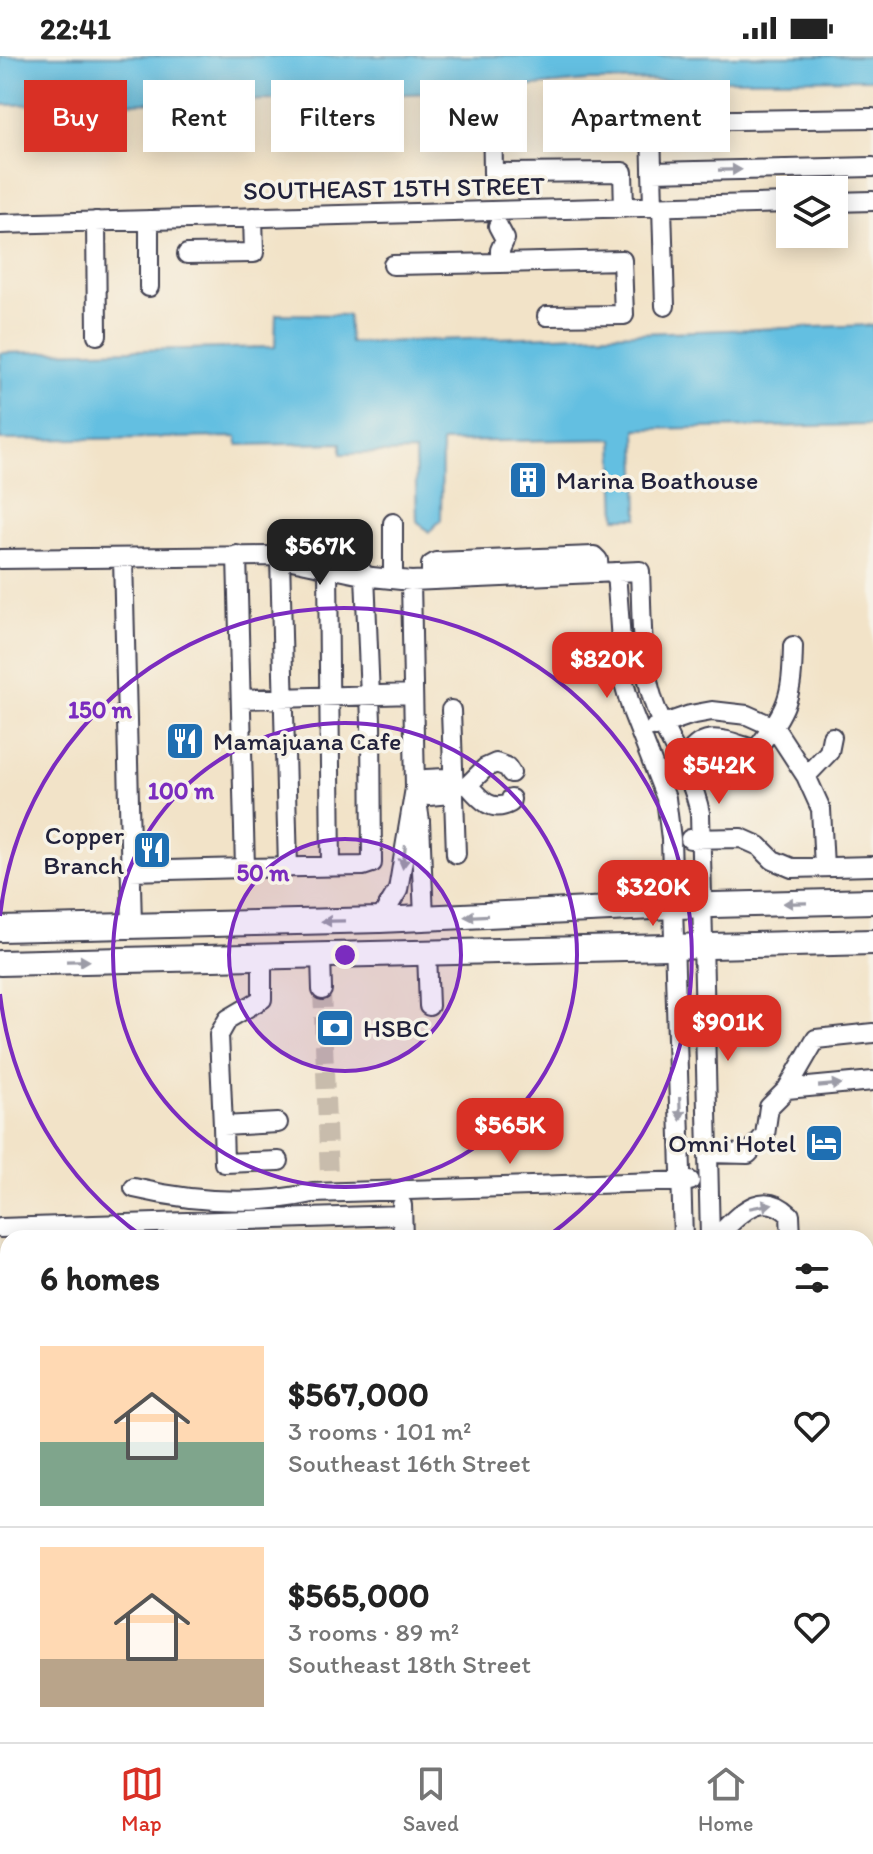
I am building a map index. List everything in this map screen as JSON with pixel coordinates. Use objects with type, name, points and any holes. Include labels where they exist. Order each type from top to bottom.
[{"type":"main road","points":[[0,929],[380,920],[674,906],[873,901]]},
{"type":"main road","points":[[327,956],[396,940],[411,933],[424,918]]},
{"type":"main road","points":[[0,963],[866,945]]},
{"type":"street","points":[[665,306],[651,129],[660,121],[873,118]]},
{"type":"street","points":[[493,152],[493,173],[623,172],[624,208]]},
{"type":"street","points":[[652,172],[873,167]]},
{"type":"street","points":[[848,202],[873,201]]},
{"type":"street","name":"SOUTHEAST 15TH STREET","points":[[0,224],[253,217],[498,219],[624,208],[776,203]]},
{"type":"street","points":[[187,254],[254,253],[253,217]]},
{"type":"street","points":[[498,219],[505,239],[500,257]]},
{"type":"street","points":[[149,220],[149,287]]},
{"type":"street","points":[[96,221],[97,335]]},
{"type":"street","points":[[393,265],[500,257],[622,260],[624,315],[547,316]]},
{"type":"street","points":[[393,523],[413,694],[415,788],[420,821],[424,918]]},
{"type":"street","points":[[130,871],[363,866],[372,863],[365,575],[338,544],[320,542],[306,563]]},
{"type":"street","points":[[237,555],[245,868]]},
{"type":"street","points":[[280,557],[288,868]]},
{"type":"street","points":[[0,559],[280,557],[402,580],[640,571],[647,679],[654,703],[696,794],[700,813],[698,839],[705,947],[712,1230]]},
{"type":"street","points":[[123,558],[132,925]]},
{"type":"street","points":[[328,567],[331,867]]},
{"type":"street","points":[[608,572],[624,683],[666,798],[671,839],[683,1230]]},
{"type":"street","points":[[683,762],[693,747],[709,739],[756,750],[787,706],[793,646]]},
{"type":"street","points":[[241,699],[413,694]]},
{"type":"street","points":[[451,710],[461,785],[456,854]]},
{"type":"street","points":[[642,732],[712,711],[747,715],[774,727],[806,776],[821,809],[824,867]]},
{"type":"street","points":[[806,776],[829,752],[832,737]]},
{"type":"street","points":[[415,788],[429,796],[450,794],[496,763],[507,767],[511,773]]},
{"type":"street","points":[[461,785],[485,804],[501,808],[511,799]]},
{"type":"street","points":[[380,920],[398,890],[415,788]]},
{"type":"street","points":[[671,839],[741,838],[759,846],[773,860],[792,868],[873,866]]},
{"type":"street","points":[[427,953],[429,1006]]},
{"type":"street","points":[[322,990],[327,956]]},
{"type":"street","points":[[262,957],[262,999],[228,1019],[219,1035],[224,1163],[279,1161]]},
{"type":"street","points":[[709,1153],[748,1154],[765,1135],[769,1107],[787,1089],[816,1039],[873,1033]]},
{"type":"street","points":[[787,1089],[873,1081]]},
{"type":"street","points":[[223,1126],[278,1123]]},
{"type":"street","points":[[134,1188],[169,1197],[249,1202],[329,1185],[401,1190],[433,1181],[709,1180]]},
{"type":"street","points":[[401,1190],[403,1230]]},
{"type":"street","points":[[722,1230],[747,1208],[769,1202],[779,1204],[790,1215],[791,1230]]},
{"type":"street","points":[[0,1228],[402,1215]]},
{"type":"water","points":[[0,56],[873,56],[873,79],[543,80],[543,85],[527,87],[527,80],[420,80],[420,93],[404,94],[404,80],[271,80],[271,100],[255,100],[255,80],[143,80],[143,102],[127,103],[127,80],[24,80],[24,105],[0,105]]},
{"type":"water","points":[[276,314],[348,315],[350,343],[873,325],[873,425],[636,429],[638,518],[616,518],[613,439],[442,442],[441,520],[429,532],[417,521],[415,452],[341,454],[341,443],[238,445],[237,437],[0,440],[0,353],[275,347]]},
{"type":"tunnel","points":[[322,990],[329,1177]]},
{"type":"place","name":"Marina Boathouse","points":[[528,480]]},
{"type":"place","name":"Mamajuana Cafe","points":[[185,741]]},
{"type":"place","name":"Copper Branch","points":[[152,850]]},
{"type":"place","name":"HSBC","points":[[335,1028]]},
{"type":"place","name":"Omni Hotel","points":[[824,1143]]}]
